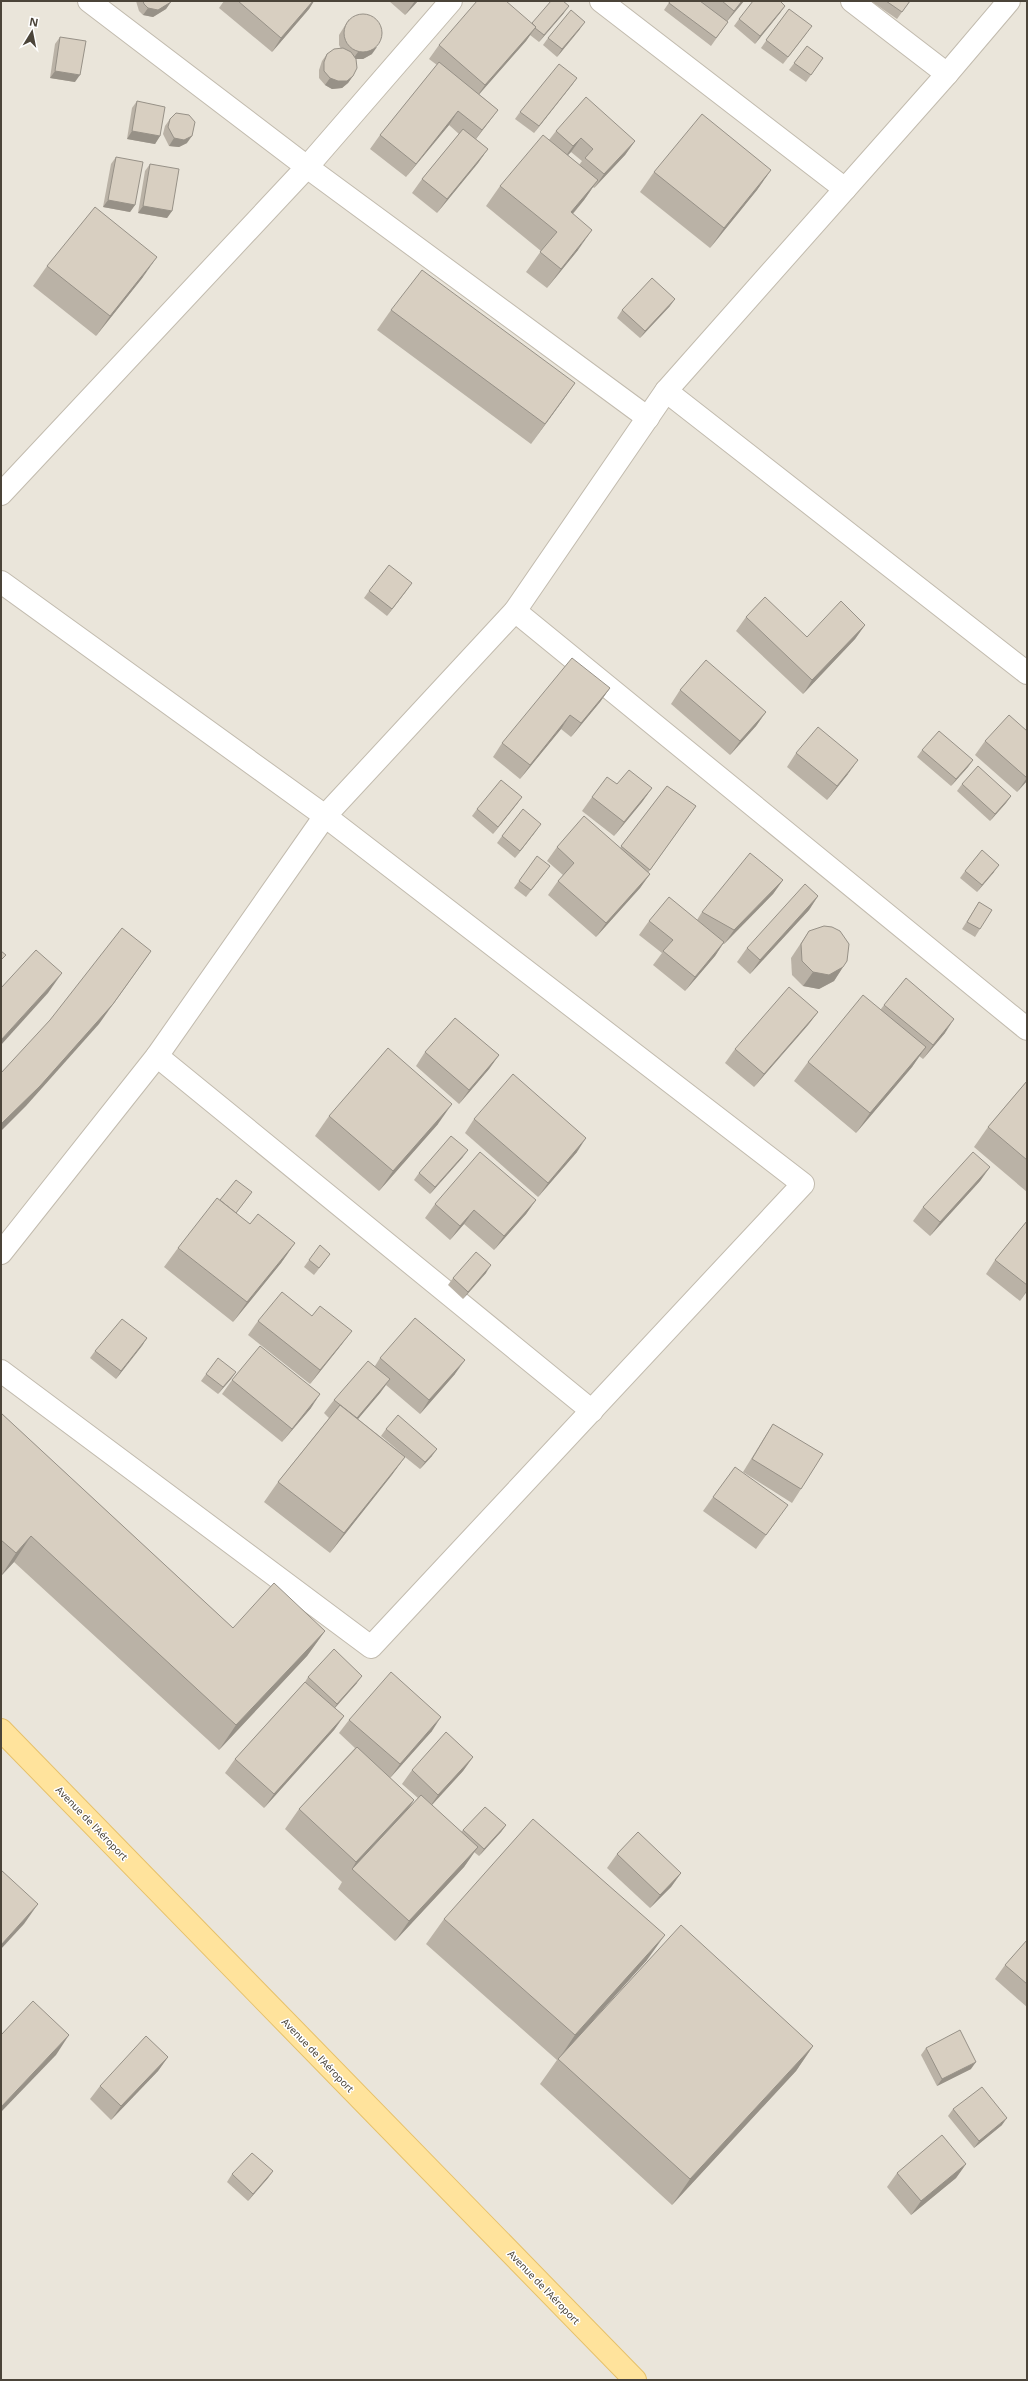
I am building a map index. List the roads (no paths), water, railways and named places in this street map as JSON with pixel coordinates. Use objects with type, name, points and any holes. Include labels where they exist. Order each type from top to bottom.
[{"type":"main road","name":"Avenue de l'Aéroport","points":[[1,1730],[635,2380]]},
{"type":"street","points":[[89,1],[307,167],[648,418]]},
{"type":"street","points":[[1,494],[307,167],[451,1]]},
{"type":"street","points":[[600,1],[845,189]]},
{"type":"street","points":[[852,1],[947,74]]},
{"type":"street","points":[[1,1253],[157,1056],[324,816],[515,611],[666,391],[947,74],[1009,1]]},
{"type":"street","points":[[666,391],[1027,673]]},
{"type":"street","points":[[1,582],[324,816],[803,1184],[372,1647],[1,1371]]},
{"type":"street","points":[[515,611],[1027,1029]]},
{"type":"street","points":[[157,1056],[592,1411]]}]
